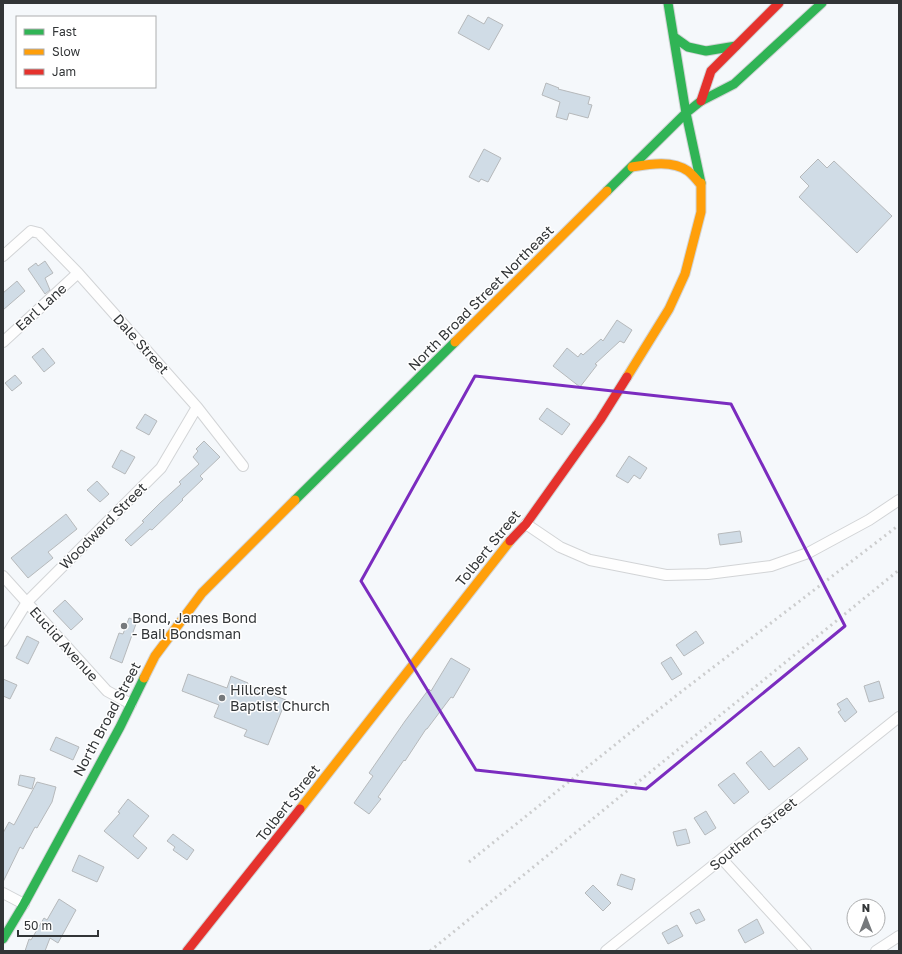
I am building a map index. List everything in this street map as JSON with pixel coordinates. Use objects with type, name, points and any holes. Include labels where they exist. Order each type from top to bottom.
[{"type":"main road","name":"Tolbert Street","points":[[187,951],[270,848],[513,538],[526,524],[600,420],[669,309],[685,274],[701,212],[701,185],[686,113],[668,3]]},
{"type":"main road","points":[[701,101],[711,71],[779,3]]},
{"type":"main road","name":"North Broad Street Northeast","points":[[280,514],[686,113],[701,101],[734,84],[822,3]]},
{"type":"main road","points":[[674,37],[688,47],[706,51],[736,46]]},
{"type":"main road","points":[[632,167],[655,164],[672,165],[688,171],[701,185]]},
{"type":"main road","name":"North Broad Street","points":[[3,939],[24,904],[155,656],[202,593],[280,514]]},
{"type":"street","name":"Dale Street","points":[[3,256],[31,231],[39,233],[78,273],[197,407],[243,466]]},
{"type":"street","name":"Earl Lane","points":[[3,342],[78,273]]},
{"type":"street","name":"Woodward Street","points":[[3,641],[26,602],[161,468],[197,407]]},
{"type":"street","points":[[526,524],[560,547],[590,560],[666,575],[708,574],[771,566],[808,553],[869,520],[899,500]]},
{"type":"street","name":"Euclid Avenue","points":[[3,576],[107,691],[131,704]]},
{"type":"street","name":"Southern Street","points":[[606,951],[899,717]]},
{"type":"street","points":[[722,859],[806,951]]},
{"type":"street","points":[[3,893],[24,904]]},
{"type":"street","points":[[876,951],[899,936]]},
{"type":"highlighted area","points":[[475,376],[731,404],[845,626],[646,789],[476,770],[361,581]]},
{"type":"building","points":[[468,15],[484,24],[488,17],[503,25],[489,50],[458,33]]},
{"type":"building","points":[[546,83],[559,88],[558,89],[590,97],[588,104],[592,105],[588,118],[569,113],[567,120],[556,117],[560,102],[542,95]]},
{"type":"building","points":[[484,149],[501,158],[488,182],[481,179],[479,182],[469,177]]},
{"type":"building","points":[[818,159],[827,168],[834,161],[892,216],[857,253],[799,197],[809,186],[800,177]]},
{"type":"building","points":[[45,261],[53,273],[45,278],[50,290],[45,294],[28,269],[36,263],[38,266]]},
{"type":"building","points":[[17,281],[25,291],[3,310],[3,293]]},
{"type":"building","points":[[617,320],[632,330],[624,343],[620,341],[595,364],[597,365],[580,387],[553,366],[567,348],[578,357],[581,353],[583,355],[601,339],[603,341]]},
{"type":"building","points":[[43,348],[55,363],[44,372],[32,357]]},
{"type":"building","points":[[15,375],[22,383],[12,391],[5,383]]},
{"type":"building","points":[[547,408],[570,424],[562,435],[539,419]]},
{"type":"building","points":[[145,414],[157,421],[149,435],[136,428]]},
{"type":"building","points":[[204,441],[220,457],[200,476],[203,479],[182,499],[183,500],[152,530],[150,529],[131,546],[125,540],[144,522],[142,521],[160,503],[181,484],[179,482],[199,464],[193,457],[198,451],[196,449]]},
{"type":"building","points":[[121,450],[135,457],[125,474],[112,467]]},
{"type":"building","points":[[629,456],[647,468],[640,479],[634,475],[628,483],[616,476]]},
{"type":"building","points":[[97,481],[109,494],[100,502],[87,490]]},
{"type":"building","points":[[66,514],[77,529],[48,552],[53,558],[28,578],[11,558]]},
{"type":"building","points":[[740,531],[742,542],[720,545],[718,534]]},
{"type":"building","points":[[65,600],[83,619],[71,630],[53,611]]},
{"type":"building","points":[[129,618],[137,621],[122,663],[110,658],[119,633],[123,634]]},
{"type":"building","points":[[696,631],[704,643],[684,656],[676,645]]},
{"type":"building","points":[[27,636],[39,642],[28,664],[16,658]]},
{"type":"building","points":[[671,657],[682,674],[672,680],[661,663]]},
{"type":"building","points":[[451,658],[470,669],[453,698],[451,697],[426,729],[405,761],[404,760],[378,797],[381,799],[369,814],[354,803],[373,776],[369,773],[429,689],[431,691]]},
{"type":"building","points":[[188,674],[227,688],[231,676],[248,683],[247,685],[286,700],[268,745],[244,736],[247,730],[214,717],[219,705],[182,691]]},
{"type":"building","points":[[3,679],[17,685],[10,699],[3,696]]},
{"type":"building","points":[[879,681],[884,698],[869,702],[864,686]]},
{"type":"building","points":[[847,698],[857,712],[845,722],[838,712],[841,710],[837,704]]},
{"type":"building","points":[[56,737],[79,747],[73,760],[50,750]]},
{"type":"building","points":[[799,747],[808,759],[769,790],[746,763],[761,751],[774,767]]},
{"type":"building","points":[[734,773],[749,792],[734,804],[718,785]]},
{"type":"building","points":[[20,775],[35,778],[32,789],[18,785]]},
{"type":"building","points":[[37,782],[56,787],[52,802],[37,828],[35,827],[23,849],[20,847],[3,882],[3,833],[9,822],[14,825]]},
{"type":"building","points":[[128,799],[149,816],[133,836],[147,848],[138,859],[104,831],[120,813],[118,812]]},
{"type":"building","points":[[706,811],[716,828],[705,835],[694,818]]},
{"type":"building","points":[[686,829],[690,843],[677,846],[673,832]]},
{"type":"building","points":[[173,834],[194,850],[187,860],[173,850],[175,847],[167,841]]},
{"type":"building","points":[[79,855],[104,867],[97,882],[72,871]]},
{"type":"building","points":[[621,874],[635,879],[632,890],[617,885]]},
{"type":"building","points":[[593,885],[611,903],[603,911],[585,893]]},
{"type":"building","points":[[59,899],[76,910],[58,943],[50,938],[45,951],[25,951],[29,939],[31,940],[44,918],[47,920]]},
{"type":"building","points":[[699,909],[705,920],[696,924],[690,913]]},
{"type":"building","points":[[757,919],[764,933],[745,943],[738,930]]},
{"type":"building","points":[[677,925],[683,936],[668,944],[662,933]]},
{"type":"railway","points":[[469,862],[677,695],[899,525]]},
{"type":"railway","points":[[430,951],[899,570]]},
{"type":"traffic: fast","points":[[668,3],[686,113],[701,183]]},
{"type":"traffic: fast","points":[[607,191],[686,113],[701,101],[734,84],[822,3]]},
{"type":"traffic: fast","points":[[674,37],[688,47],[706,51],[736,46]]},
{"type":"traffic: fast","points":[[295,500],[455,342]]},
{"type":"traffic: fast","points":[[3,939],[24,904],[120,727],[144,678]]},
{"type":"traffic: slow","points":[[632,167],[661,164],[675,165],[688,171],[701,185]]},
{"type":"traffic: slow","points":[[627,377],[669,309],[685,274],[701,212],[701,183]]},
{"type":"traffic: slow","points":[[455,342],[607,191]]},
{"type":"traffic: slow","points":[[144,678],[155,656],[202,593],[295,500]]},
{"type":"traffic: slow","points":[[300,809],[510,541]]},
{"type":"traffic: jam","points":[[701,101],[711,71],[779,3]]},
{"type":"traffic: jam","points":[[510,541],[526,524],[600,420],[627,377]]},
{"type":"traffic: jam","points":[[187,951],[300,809]]},
{"type":"place","name":"Bond, James Bond - Bail Bondsman","points":[[124,626]]},
{"type":"place","name":"Hillcrest Baptist Church","points":[[222,698]]}]
